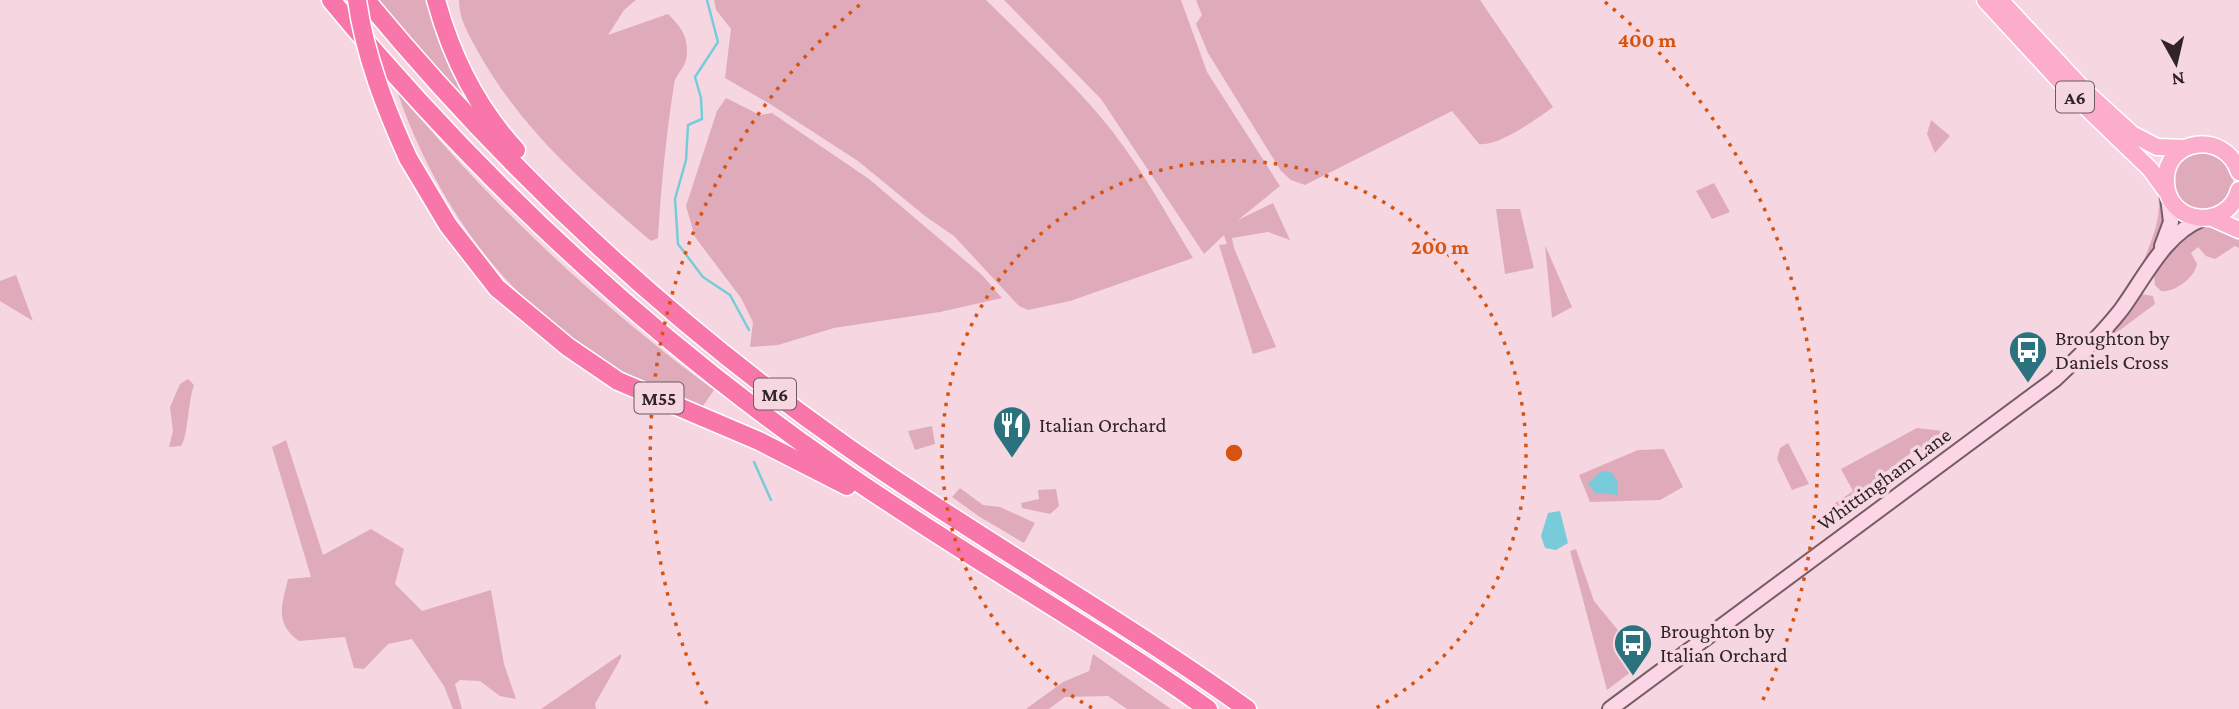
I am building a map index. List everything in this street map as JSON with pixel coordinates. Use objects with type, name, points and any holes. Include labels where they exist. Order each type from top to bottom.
[{"type":"highway","name":"M6","points":[[331,0],[427,111],[546,231],[633,310],[764,416],[846,474],[1082,624],[1208,709]]},
{"type":"highway","name":"M55","points":[[358,0],[365,43],[379,90],[408,158],[447,225],[497,288],[568,347],[618,380],[759,440],[849,486],[975,558]]},
{"type":"highway","name":"M6","points":[[366,0],[507,158],[614,260],[691,327],[845,446],[922,498],[1123,624],[1247,709]]},
{"type":"highway","name":"M6","points":[[436,0],[460,66],[500,132],[614,260]]},
{"type":"main road","name":"A6","points":[[1985,0],[2066,88],[2159,179],[2167,194]]},
{"type":"main road","name":"A6","points":[[2000,0],[2086,92],[2132,134],[2157,148],[2185,148]]},
{"type":"main road","points":[[2239,172],[2233,155],[2211,145],[2201,144],[2185,148],[2177,154],[2167,170],[2167,194],[2182,213],[2207,218],[2239,230]]},
{"type":"main road","points":[[2207,218],[2228,209],[2239,192]]},
{"type":"main road","points":[[2239,192],[2239,202]]},
{"type":"main road","name":"Whittingham Lane","points":[[2158,257],[2171,222],[2167,194]]},
{"type":"main road","name":"Whittingham Lane","points":[[1610,709],[2054,380],[2104,330],[2158,257],[2184,229],[2207,218]]},
{"type":"shaded area","points":[[377,0],[427,0],[450,66],[471,107]]},
{"type":"shaded area","points":[[459,0],[636,0],[624,10],[608,35],[668,14],[676,22],[686,40],[687,57],[674,85],[658,238],[651,241],[578,176],[533,130],[494,79],[477,50],[462,20]]},
{"type":"shaded area","points":[[714,0],[986,0],[1099,115],[1149,185],[1193,258],[1070,301],[1028,310],[1019,306],[954,236],[858,161],[725,78],[731,29],[716,10]]},
{"type":"shaded area","points":[[1004,0],[1181,0],[1207,72],[1280,186],[1238,220],[1273,203],[1290,240],[1268,232],[1232,238],[1276,347],[1253,354],[1219,245],[1227,244],[1224,235],[1204,254],[1101,99]]},
{"type":"shaded area","points":[[1196,0],[1480,0],[1553,107],[1517,131],[1487,144],[1479,144],[1452,111],[1305,185],[1291,180],[1281,171],[1208,53],[1196,24],[1202,15]]},
{"type":"shaded area","points":[[397,91],[470,173],[546,250],[670,357],[714,390],[701,409],[628,376],[588,351],[550,323],[517,291],[486,256],[435,178]]},
{"type":"shaded area","points":[[726,98],[760,115],[772,113],[869,179],[982,275],[1002,298],[940,312],[834,328],[778,345],[750,347],[753,322],[741,298],[695,237],[686,206],[717,111]]},
{"type":"shaded area","points":[[1931,120],[1950,136],[1935,153],[1927,134]]},
{"type":"shaded area","points":[[2203,151],[2220,156],[2228,164],[2233,181],[2228,198],[2220,206],[2203,211],[2186,206],[2178,198],[2173,181],[2178,164],[2186,156]]},
{"type":"shaded area","points":[[1714,183],[1730,212],[1712,219],[1696,191]]},
{"type":"shaded area","points":[[2156,188],[2164,202],[2164,227],[2139,273],[2157,220],[2159,198]]},
{"type":"shaded area","points":[[1496,209],[1520,209],[1534,268],[1505,274]]},
{"type":"shaded area","points":[[2209,224],[2234,233],[2239,239],[2239,248],[2235,246],[2215,259],[2206,256],[2198,247],[2191,253],[2197,264],[2188,279],[2178,287],[2161,291],[2155,285],[2154,276],[2164,260],[2184,237]]},
{"type":"shaded area","points":[[1545,245],[1572,307],[1552,318]]},
{"type":"shaded area","points":[[16,275],[33,321],[0,301],[0,281]]},
{"type":"shaded area","points":[[2141,294],[2153,296],[2155,304],[2108,339],[2109,342],[2096,352],[2095,350]]},
{"type":"shaded area","points":[[188,379],[194,385],[187,427],[181,446],[169,447],[173,431],[170,407],[180,384]]},
{"type":"shaded area","points":[[932,426],[935,444],[915,450],[908,431]]},
{"type":"shaded area","points":[[1917,428],[1952,432],[1921,456],[1911,453],[1862,490],[1865,500],[1833,521],[1828,508],[1853,491],[1841,469]]},
{"type":"shaded area","points":[[286,440],[323,555],[371,529],[404,549],[395,584],[422,611],[491,590],[504,664],[516,699],[500,696],[480,681],[460,680],[455,684],[462,709],[453,709],[444,686],[412,639],[388,644],[364,669],[354,668],[345,637],[299,641],[291,634],[282,613],[288,579],[311,577],[272,447]]},
{"type":"shaded area","points":[[1788,443],[1809,484],[1792,490],[1777,459],[1780,448]]},
{"type":"shaded area","points":[[1664,449],[1683,487],[1660,500],[1590,502],[1579,475],[1638,450]]},
{"type":"shaded area","points":[[960,488],[983,505],[1000,507],[1035,523],[1024,543],[952,497]]},
{"type":"shaded area","points":[[1056,489],[1059,506],[1050,514],[1022,508],[1021,503],[1039,499],[1038,490]]},
{"type":"shaded area","points":[[1576,549],[1594,601],[1644,662],[1607,690],[1570,551]]},
{"type":"shaded area","points":[[621,654],[595,704],[596,709],[541,709]]},
{"type":"shaded area","points":[[1093,654],[1171,709],[1127,709],[1108,696],[1065,697],[1049,709],[1026,709],[1063,682],[1089,671]]},
{"type":"water","points":[[1601,471],[1611,472],[1618,482],[1618,495],[1595,493],[1588,484]]},
{"type":"water","points":[[1560,511],[1568,543],[1556,550],[1545,548],[1541,536],[1548,513]]},
{"type":"waterway","points":[[707,0],[718,42],[695,77],[701,98],[702,119],[688,125],[686,160],[675,199],[678,244],[703,277],[730,295],[749,330]]},
{"type":"waterway","points":[[754,462],[771,500]]},
{"type":"place","name":"Broughton by Daniels Cross","points":[[2028,384]]},
{"type":"place","name":"Italian Orchard","points":[[1012,459]]},
{"type":"place","name":"Broughton by Italian Orchard","points":[[1633,677]]}]
